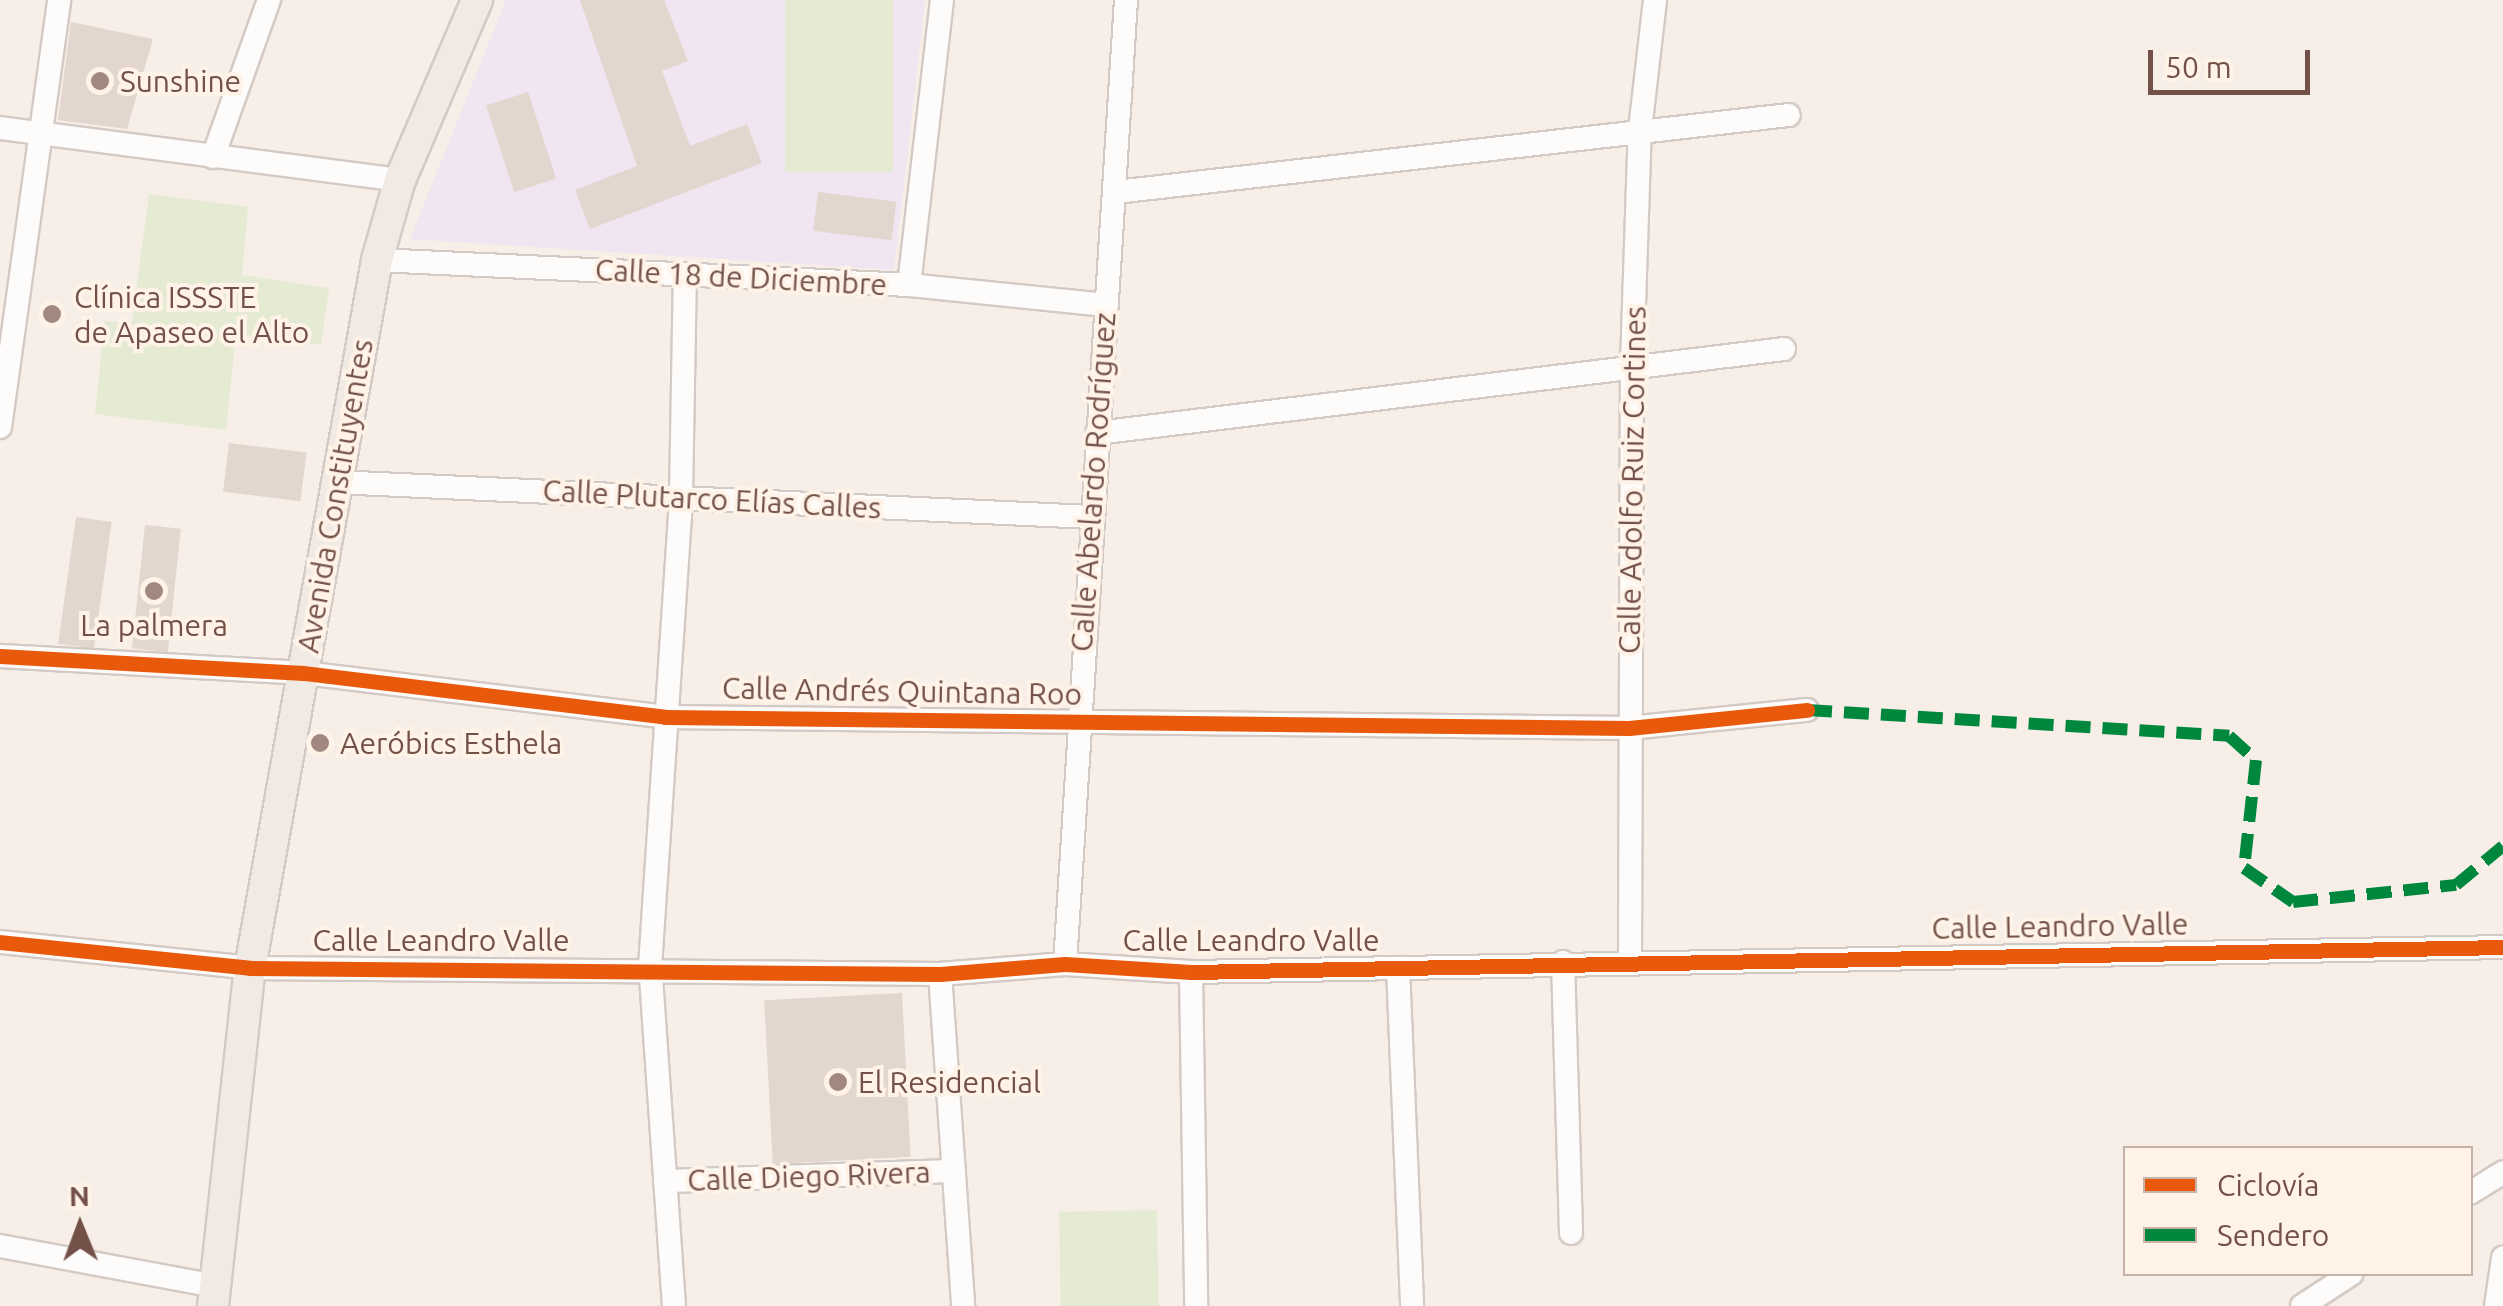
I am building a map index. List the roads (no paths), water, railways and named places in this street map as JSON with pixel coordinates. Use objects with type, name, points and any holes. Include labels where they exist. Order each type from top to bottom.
[{"type":"main road","name":"Avenida Constituyentes","points":[[214,1296],[250,968],[376,260],[400,180],[477,0]]},
{"type":"street","points":[[0,427],[59,0]]},
{"type":"street","points":[[214,157],[269,0]]},
{"type":"street","points":[[909,284],[942,0]]},
{"type":"street","name":"Calle Abelardo Rodríguez","points":[[1065,964],[1090,518],[1116,192],[1126,0]]},
{"type":"street","name":"Calle Adolfo Ruiz Cortines","points":[[1630,960],[1632,364],[1640,130],[1655,0]]},
{"type":"street","points":[[1116,192],[1789,115]]},
{"type":"street","points":[[0,128],[400,180]]},
{"type":"street","name":"Calle 18 de Diciembre","points":[[376,260],[909,284],[1105,304]]},
{"type":"street","points":[[674,1306],[650,967],[681,497],[685,275]]},
{"type":"street","points":[[1097,433],[1632,364],[1784,349]]},
{"type":"street","name":"Calle Plutarco Elías Calles","points":[[335,482],[1090,518]]},
{"type":"street","name":"Calle Andrés Quintana Roo","points":[[0,656],[304,673],[665,716],[1629,728],[1806,710]]},
{"type":"street","name":"Calle Leandro Valle","points":[[0,942],[250,968],[650,967],[940,974],[1065,964],[1191,972],[1630,960],[2503,947]]},
{"type":"street","points":[[1563,962],[1571,1233]]},
{"type":"street","points":[[1398,968],[1412,1306]]},
{"type":"street","points":[[1191,972],[1196,1306]]},
{"type":"street","points":[[940,974],[963,1306]]},
{"type":"street","name":"Calle Diego Rivera","points":[[665,1181],[954,1170]]},
{"type":"street","points":[[2473,1191],[2503,1172]]},
{"type":"street","points":[[0,1246],[214,1296]]},
{"type":"street","points":[[2496,1306],[2503,1258]]},
{"type":"street","points":[[2302,1306],[2341,1288]]},
{"type":"place","name":"Sunshine","points":[[100,81]]},
{"type":"place","name":"Clínica ISSSTE de Apaseo el Alto","points":[[52,314]]},
{"type":"place","name":"La palmera","points":[[154,591]]},
{"type":"place","name":"Aeróbics Esthela","points":[[320,743]]},
{"type":"place","name":"El Residencial","points":[[838,1082]]}]
